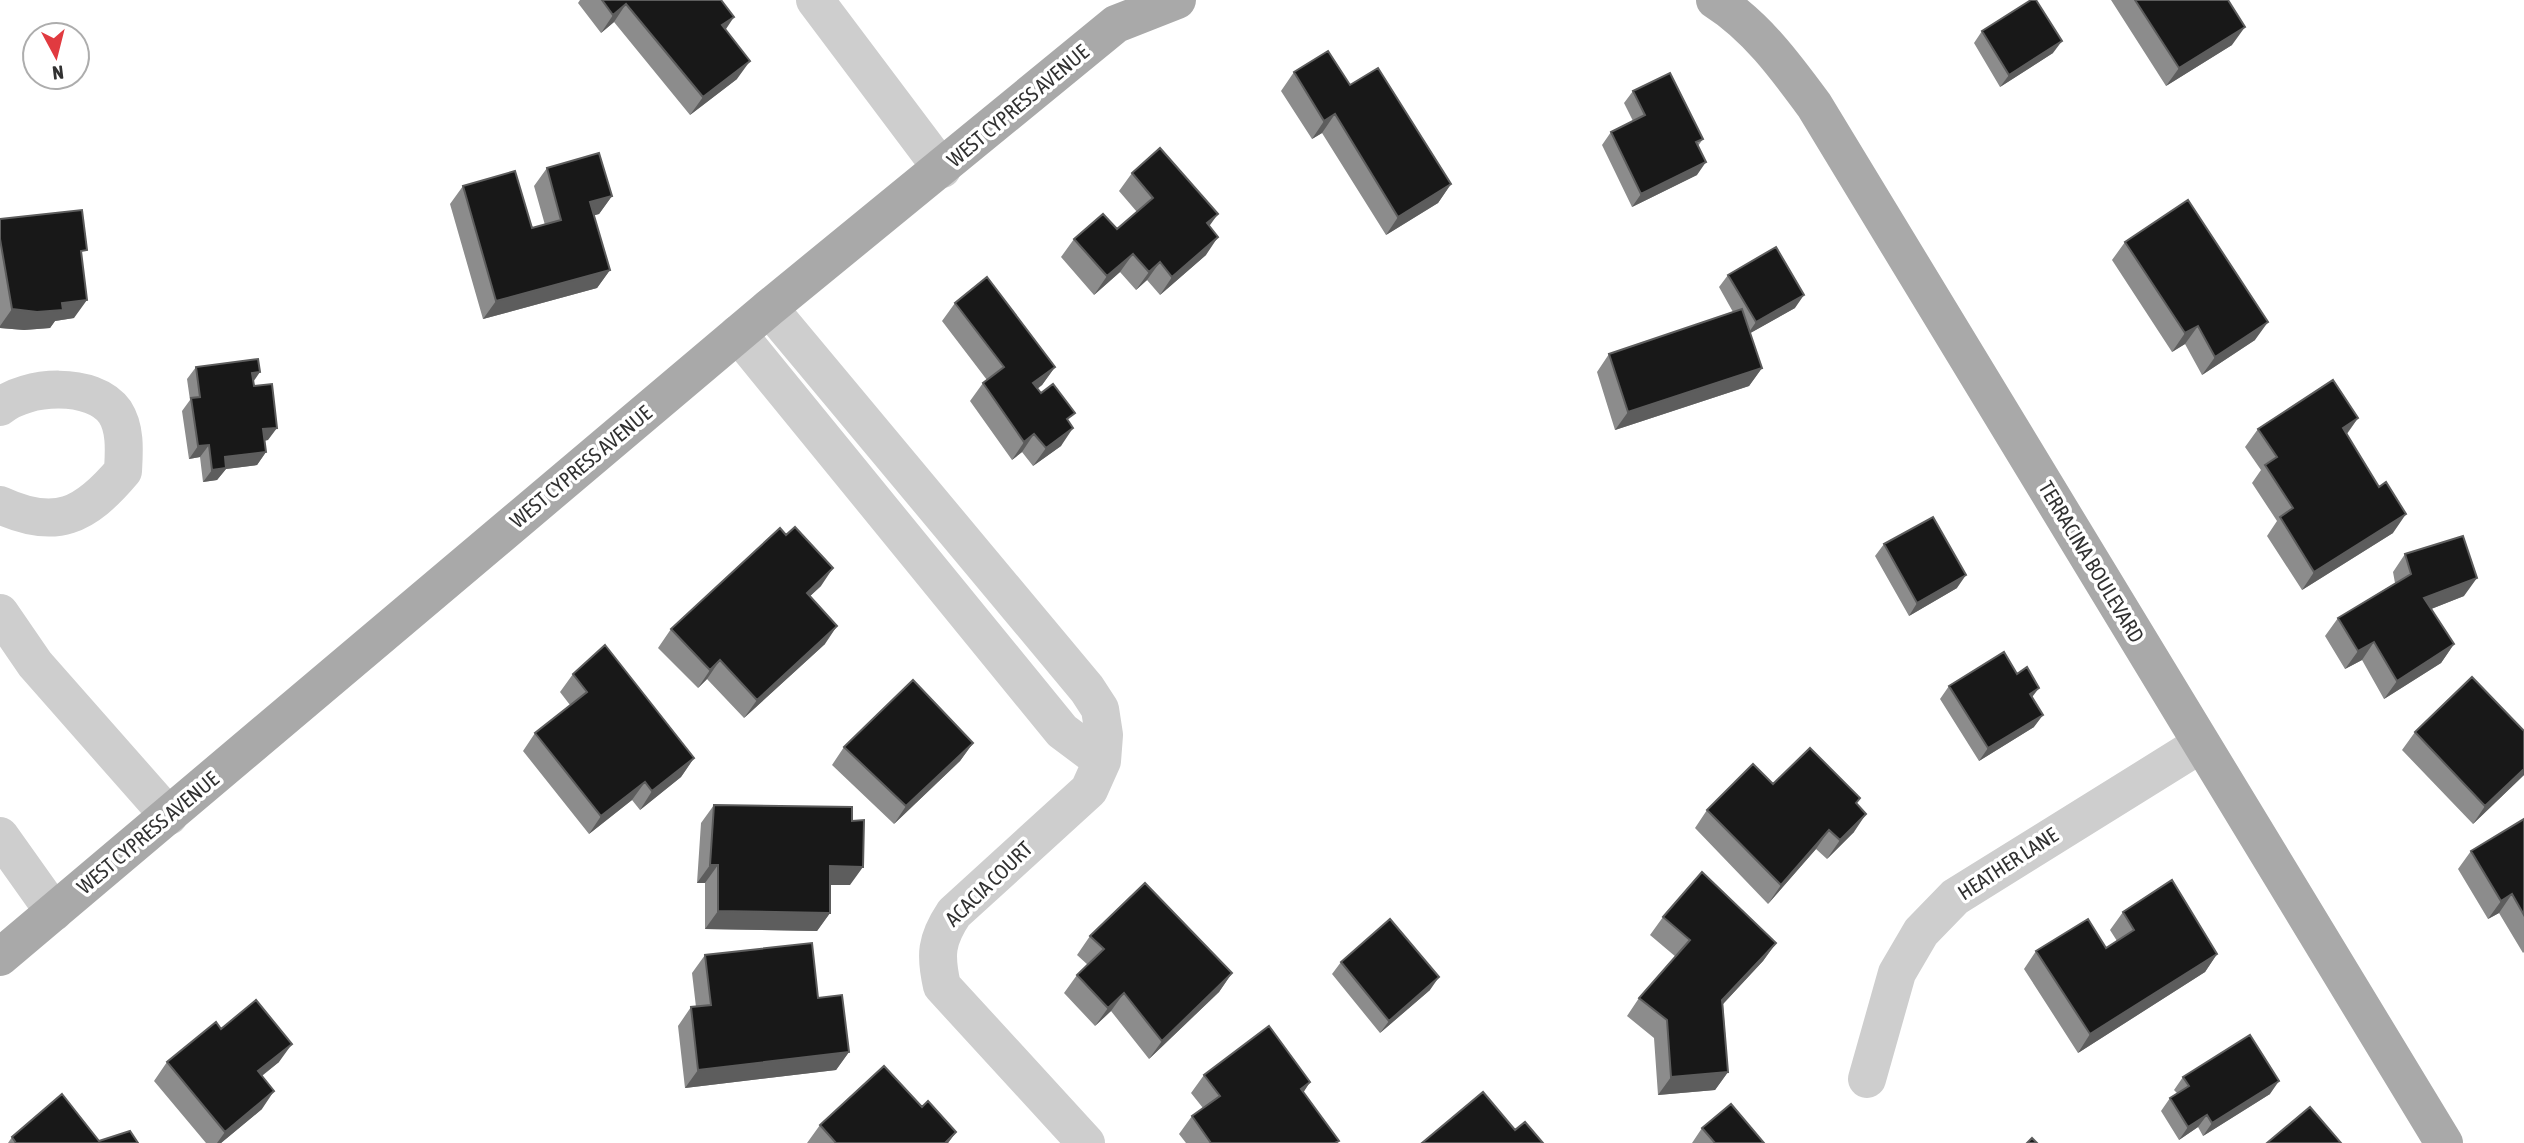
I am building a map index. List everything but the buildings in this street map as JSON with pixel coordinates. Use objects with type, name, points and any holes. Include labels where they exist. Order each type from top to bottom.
[{"type":"main road","name":"WEST CYPRESS AVENUE","points":[[1,954],[169,816],[769,308],[1116,24],[1177,0]]},
{"type":"main road","name":"TERRACINA BOULEVARD","points":[[1715,0],[1730,10],[1776,54],[1815,105],[2444,1143]]},
{"type":"street","points":[[815,0],[942,169]]},
{"type":"street","name":"ACACIA COURT","points":[[769,308],[1087,689],[1100,709],[1104,735],[1102,761],[1089,790],[954,913],[940,933],[936,962],[942,986],[1086,1143]]},
{"type":"street","points":[[738,334],[1062,731],[1102,761]]},
{"type":"street","points":[[0,407],[9,399],[38,389],[94,395],[115,412],[125,441],[123,471],[85,509],[56,519],[26,517],[0,505]]},
{"type":"street","points":[[928,567],[962,539]]},
{"type":"street","points":[[0,613],[35,664],[169,816]]},
{"type":"street","name":"HEATHER LANE","points":[[1867,1079],[1897,973],[1922,932],[1955,897],[2201,744]]},
{"type":"street","points":[[0,836],[54,912]]}]
